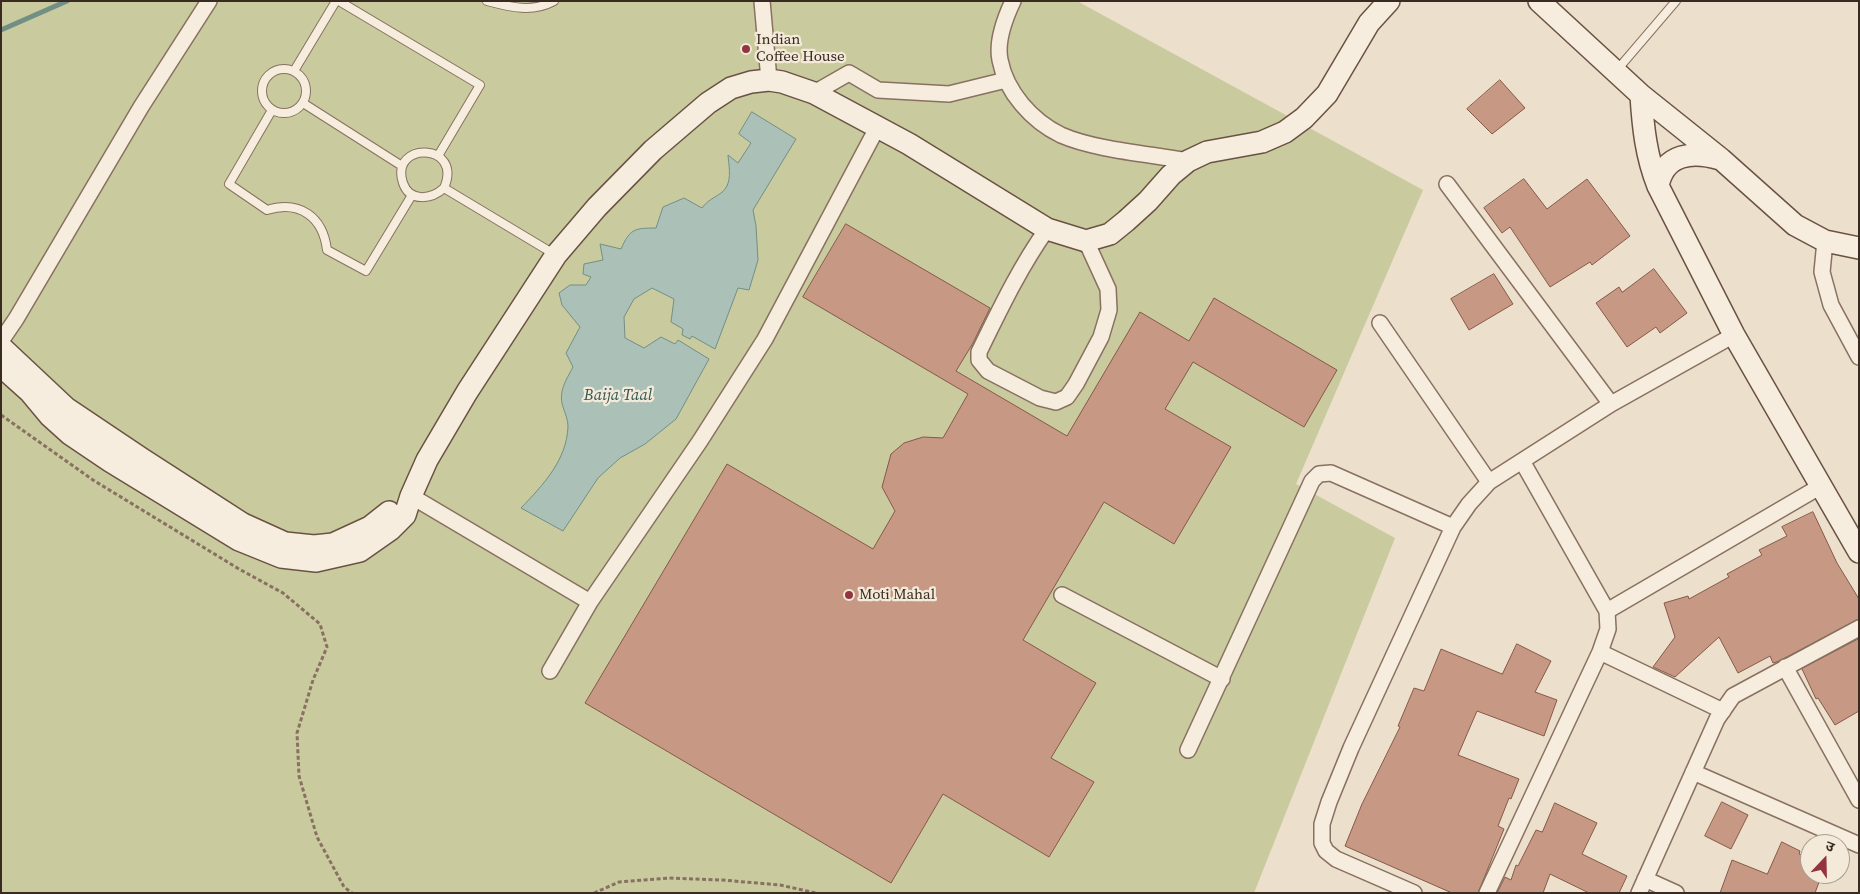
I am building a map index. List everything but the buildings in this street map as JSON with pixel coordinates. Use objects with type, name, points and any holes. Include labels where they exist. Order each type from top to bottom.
[{"type":"street","points":[[1,341],[16,320],[141,107],[209,1]]},
{"type":"street","points":[[762,1],[769,80]]},
{"type":"street","points":[[1013,1],[1000,37],[999,59],[1006,80],[1020,103],[1038,120],[1061,134],[1095,145],[1188,161]]},
{"type":"street","points":[[1,366],[70,434],[110,461],[239,540],[281,557],[316,561],[360,551],[390,530],[405,515],[427,460],[467,392],[556,256],[597,207],[653,150],[708,103],[731,88],[751,82],[769,80],[814,93],[909,144],[1047,229],[1086,241],[1110,234],[1148,201],[1171,175],[1188,161],[1207,152],[1262,142],[1285,132],[1304,118],[1326,94],[1369,24],[1389,1]]},
{"type":"street","points":[[1539,1],[1641,95],[1721,159],[1795,225],[1825,241],[1859,248]]},
{"type":"street","points":[[814,93],[849,73],[878,90],[949,94],[1006,80]]},
{"type":"street","points":[[1641,95],[1643,128],[1649,165],[1658,186],[1734,335],[1859,552]]},
{"type":"street","points":[[550,671],[590,602],[700,441],[765,339],[877,128]]},
{"type":"street","points":[[1658,186],[1660,175],[1668,164],[1687,155],[1710,155],[1721,159]]},
{"type":"street","points":[[1446,184],[1611,404]]},
{"type":"street","points":[[1047,229],[1030,253],[1002,304],[979,352],[979,360],[988,371],[1040,398],[1056,402],[1067,397],[1076,384],[1101,337],[1108,310],[1108,289],[1086,241]]},
{"type":"street","points":[[1825,241],[1822,272],[1831,305],[1859,356]]},
{"type":"street","points":[[1380,323],[1489,482]]},
{"type":"street","points":[[1414,893],[1331,855],[1326,851],[1322,843],[1322,824],[1351,748],[1453,527],[1469,504],[1489,482],[1611,404],[1734,335]]},
{"type":"street","points":[[1,347],[66,408],[243,524],[286,543],[314,546],[332,544],[370,527],[411,496]]},
{"type":"street","points":[[1487,893],[1600,652],[1608,629],[1607,611],[1522,461]]},
{"type":"street","points":[[1188,750],[1312,481],[1320,474],[1331,473],[1453,527]]},
{"type":"street","points":[[1607,611],[1822,486]]},
{"type":"street","points":[[411,496],[590,602]]},
{"type":"street","points":[[1062,595],[1222,679]]},
{"type":"street","points":[[1676,893],[1642,886],[1717,720],[1733,696],[1859,628]]},
{"type":"street","points":[[1600,652],[1723,711]]},
{"type":"street","points":[[1785,667],[1859,800]]},
{"type":"street","points":[[1694,772],[1859,845]]},
{"type":"lane","points":[[294,71],[338,1],[480,85],[438,156]]},
{"type":"lane","points":[[487,1],[529,9],[545,6],[554,1]]},
{"type":"lane","points":[[1616,72],[1676,1]]},
{"type":"lane","points":[[282,68],[294,71],[302,78],[306,89],[303,103],[293,111],[284,113],[272,110],[264,101],[261,92],[263,82],[271,73],[282,68]]},
{"type":"lane","points":[[303,103],[402,166]]},
{"type":"lane","points":[[272,110],[229,184],[267,210],[278,206],[287,206],[299,209],[310,215],[321,227],[327,250],[366,271],[412,195]]},
{"type":"lane","points":[[426,151],[438,156],[447,166],[448,179],[444,188],[437,195],[423,198],[412,195],[404,186],[401,174],[402,166],[411,156],[426,151]]},
{"type":"lane","points":[[444,188],[556,256]]},
{"type":"path","points":[[1,415],[93,480],[239,569],[283,593],[320,624],[327,647],[313,680],[297,733],[299,776],[317,836],[344,887],[352,893]]},
{"type":"path","points":[[594,893],[619,882],[669,878],[780,885],[816,893]]},
{"type":"green space","points":[[1,1],[1077,1],[1423,190],[1296,484],[1395,538],[1254,893],[1,893]]},
{"type":"water","name":"Baija Taal","points":[[752,112],[796,139],[753,210],[758,260],[749,290],[738,288],[715,349],[692,336],[690,339],[682,335],[683,329],[671,322],[674,299],[652,288],[634,299],[624,317],[625,338],[644,348],[661,337],[675,344],[678,340],[709,359],[676,419],[645,444],[620,458],[598,478],[563,531],[521,508],[552,471],[567,438],[568,424],[561,396],[573,367],[566,353],[580,327],[562,305],[559,293],[570,285],[586,285],[591,277],[583,274],[584,264],[603,260],[600,244],[621,249],[627,237],[634,231],[643,228],[656,228],[663,207],[684,198],[702,208],[721,193],[729,180],[728,155],[738,163],[751,143],[739,134]]},
{"type":"waterway","points":[[1,30],[67,1]]},
{"type":"place","name":"Indian Coffee House","points":[[746,49]]},
{"type":"place","name":"Moti Mahal","points":[[849,595]]}]
